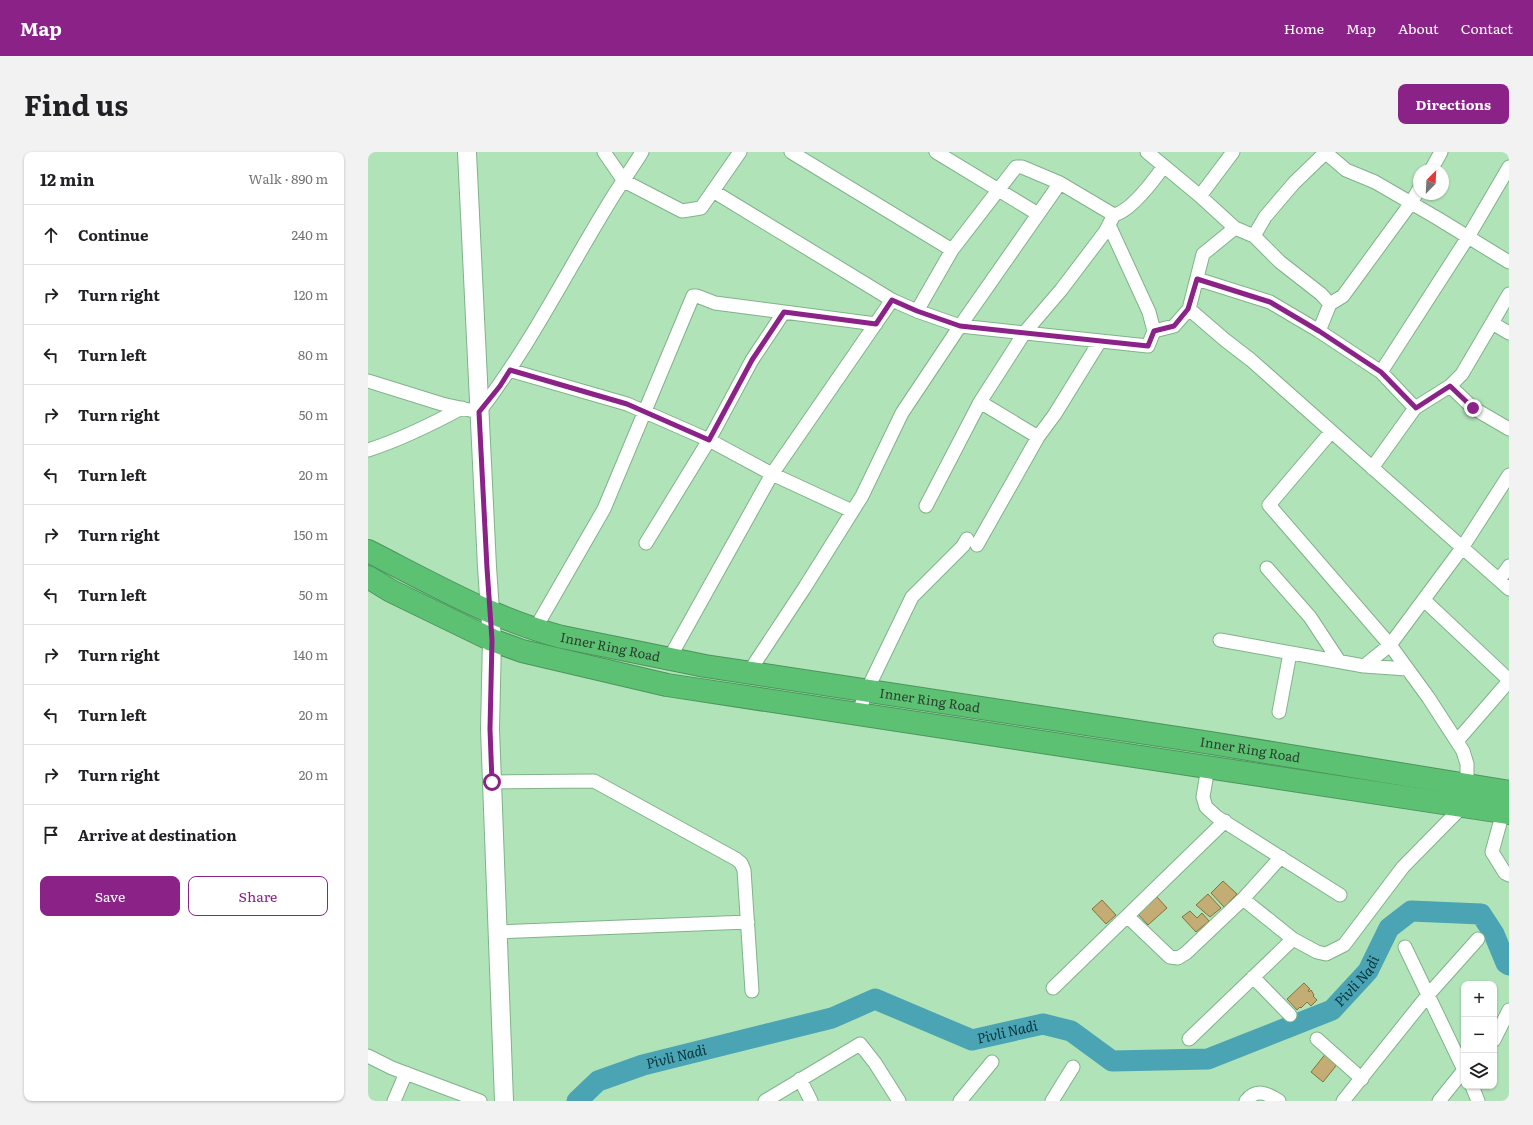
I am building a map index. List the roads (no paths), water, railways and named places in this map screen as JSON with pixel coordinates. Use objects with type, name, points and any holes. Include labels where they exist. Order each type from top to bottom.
[{"type":"highway","name":"Inner Ring Road","points":[[368,551],[468,602],[535,629],[562,637],[669,659],[1211,743],[1509,792]]},
{"type":"highway","name":"Inner Ring Road","points":[[368,576],[391,590],[492,640],[522,651],[667,685],[1506,813]]},
{"type":"street","points":[[467,152],[471,410],[492,640],[490,729],[504,1101]]},
{"type":"street","points":[[604,152],[624,181],[682,211],[701,208],[740,152]]},
{"type":"street","points":[[368,450],[431,424],[471,410],[500,386],[613,196],[642,152]]},
{"type":"street","points":[[791,152],[952,250]]},
{"type":"street","points":[[936,152],[1038,214]]},
{"type":"street","points":[[1147,152],[1200,196],[1235,228],[1254,236],[1280,262],[1322,294],[1330,304]]},
{"type":"street","points":[[1200,196],[1233,152]]},
{"type":"street","points":[[1254,236],[1265,217],[1294,184],[1326,152],[1346,170],[1374,182],[1509,262]]},
{"type":"street","points":[[1434,164],[1441,152]]},
{"type":"street","points":[[926,506],[980,402],[1025,332],[1061,290],[1105,232],[1112,220],[1144,193],[1164,166]]},
{"type":"street","points":[[713,191],[892,300],[917,311],[960,326],[1148,346],[1154,331],[1149,312],[1112,220],[1060,183],[1022,167],[1016,167],[952,250],[917,311]]},
{"type":"street","points":[[1381,372],[1468,237],[1509,167]]},
{"type":"street","points":[[750,672],[862,496],[902,413],[960,326],[1060,183]]},
{"type":"street","points":[[1319,331],[1330,304],[1344,296],[1413,200]]},
{"type":"street","points":[[1154,331],[1174,326],[1188,309],[1203,254],[1235,228]]},
{"type":"street","points":[[1197,279],[1270,302],[1319,331],[1381,372],[1416,408]]},
{"type":"street","points":[[1372,468],[1416,408],[1450,386],[1462,374],[1509,294]]},
{"type":"street","points":[[535,629],[604,509],[693,296],[715,303],[876,324]]},
{"type":"street","points":[[669,659],[772,474],[892,300]]},
{"type":"street","points":[[1188,309],[1251,360],[1504,584],[1509,566]]},
{"type":"street","points":[[646,543],[709,440],[752,360],[784,312]]},
{"type":"street","points":[[1492,323],[1509,333]]},
{"type":"street","points":[[858,714],[867,690],[912,598],[963,546],[972,542],[1038,437],[1055,414],[1100,341]]},
{"type":"street","points":[[510,370],[627,404],[709,440],[772,474],[852,511]]},
{"type":"street","points":[[368,381],[442,404],[471,410]]},
{"type":"street","points":[[1450,386],[1473,408],[1509,429]]},
{"type":"street","points":[[980,402],[1038,437]]},
{"type":"street","points":[[1243,899],[1293,939],[1317,952],[1326,954],[1344,945],[1403,867],[1463,806],[1467,785],[1468,764],[1464,752],[1428,697],[1390,645],[1269,505],[1331,432]]},
{"type":"street","points":[[1364,666],[1390,645],[1462,548],[1509,475]]},
{"type":"street","points":[[1267,568],[1310,618],[1339,661]]},
{"type":"street","points":[[1424,600],[1509,681],[1456,741]]},
{"type":"street","points":[[1220,640],[1364,666],[1407,669]]},
{"type":"street","points":[[1279,712],[1290,653]]},
{"type":"street","points":[[1208,767],[1203,797],[1206,807],[1281,858],[1340,895]]},
{"type":"street","points":[[492,782],[594,781],[741,863],[744,870],[752,991]]},
{"type":"street","points":[[1506,813],[1492,852],[1505,873],[1509,875]]},
{"type":"street","points":[[1053,988],[1225,821]]},
{"type":"street","points":[[1127,916],[1170,957],[1178,958],[1186,953],[1243,899],[1281,858]]},
{"type":"street","points":[[498,932],[748,922]]},
{"type":"street","points":[[1189,1039],[1293,939]]},
{"type":"street","points":[[1343,1101],[1428,995],[1478,939]]},
{"type":"street","points":[[1405,948],[1461,1064]]},
{"type":"street","points":[[1253,977],[1290,1015]]},
{"type":"street","points":[[1497,1034],[1509,1010]]},
{"type":"street","points":[[1316,1039],[1362,1079]]},
{"type":"street","points":[[765,1101],[860,1044],[875,1063],[886,1084],[899,1101]]},
{"type":"street","points":[[368,1056],[406,1073],[480,1101]]},
{"type":"street","points":[[960,1101],[992,1062]]},
{"type":"street","points":[[1052,1101],[1072,1067]]},
{"type":"street","points":[[394,1101],[406,1073]]},
{"type":"street","points":[[1439,1101],[1461,1074]]},
{"type":"street","points":[[800,1079],[811,1101]]},
{"type":"street","points":[[1473,1089],[1478,1101]]},
{"type":"street","points":[[1246,1101],[1255,1093],[1262,1092],[1279,1101]]},
{"type":"waterway","name":"Pivli Nadi","points":[[577,1101],[598,1081],[643,1065],[832,1018],[875,999],[972,1040],[1043,1024],[1071,1031],[1112,1061],[1208,1059],[1332,1010],[1368,971],[1389,928],[1411,911],[1481,914],[1494,934],[1506,963],[1509,965]]}]
